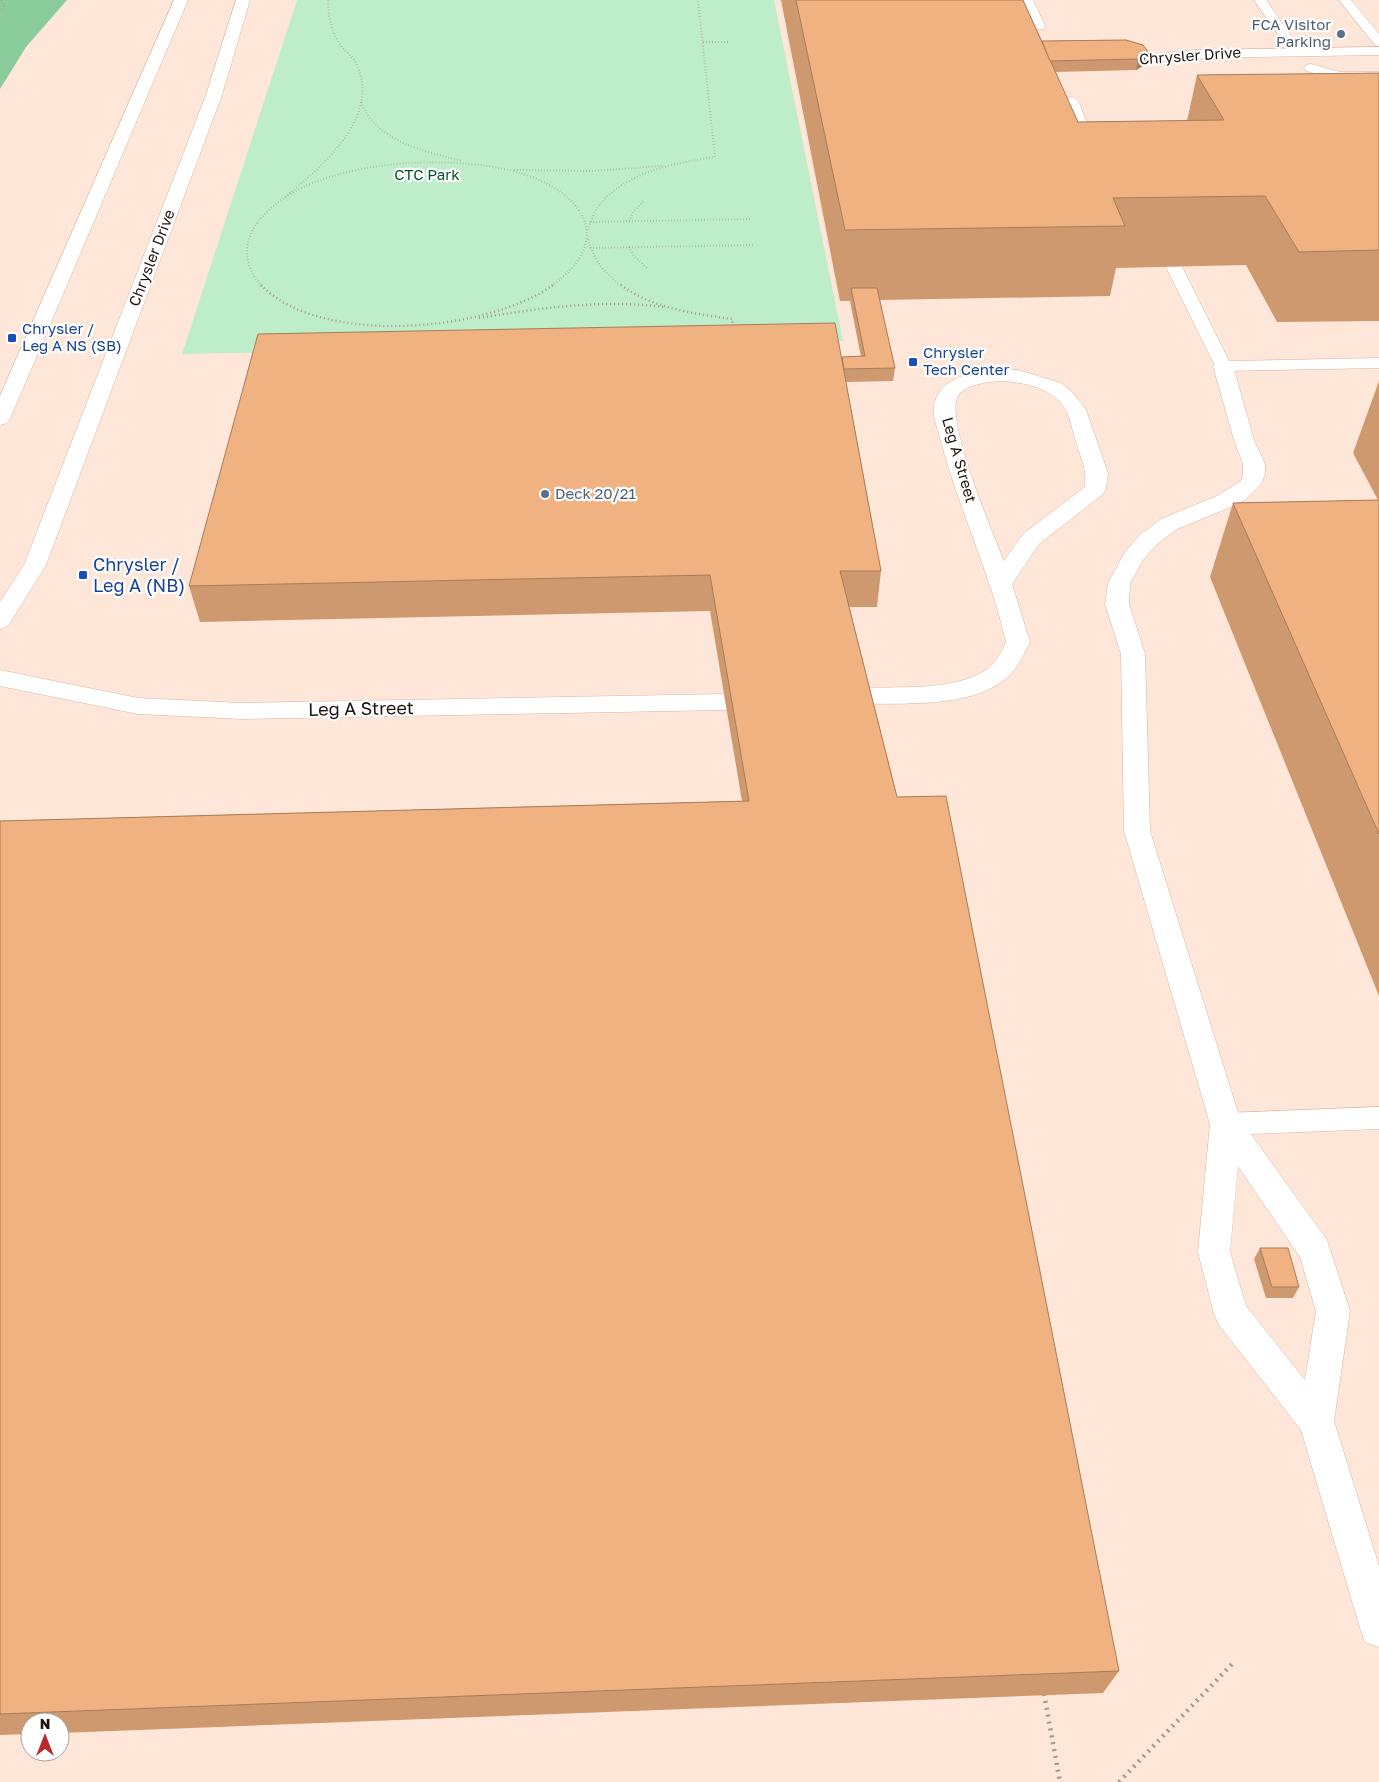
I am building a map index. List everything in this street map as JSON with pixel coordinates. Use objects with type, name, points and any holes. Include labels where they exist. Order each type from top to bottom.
[{"type":"street","points":[[0,419],[181,0]]},
{"type":"street","name":"Chrysler Drive","points":[[0,621],[35,565],[214,96],[243,0]]},
{"type":"street","points":[[1223,366],[1244,440],[1254,464],[1254,474],[1250,484],[1238,494],[1225,501],[1169,524],[1148,540],[1133,558],[1119,584],[1117,604],[1133,654],[1137,831],[1226,1124],[1315,1251],[1333,1311],[1316,1421]]},
{"type":"street","name":"Leg A Street","points":[[858,696],[949,693],[977,684],[995,675],[1010,660],[1018,642],[1001,584],[960,474],[944,413],[944,401],[952,390],[972,380],[1000,375],[1037,380],[1054,387],[1065,396],[1076,410],[1097,473],[1095,489],[1031,538],[1001,584]]},
{"type":"street","name":"Leg A Street","points":[[0,678],[138,706],[242,711],[725,702]]},
{"type":"street","points":[[1226,1124],[1214,1252],[1231,1314],[1316,1421],[1379,1628]]},
{"type":"lane","points":[[1027,0],[1039,26]]},
{"type":"lane","points":[[1260,0],[1286,37]]},
{"type":"lane","points":[[1345,0],[1379,42]]},
{"type":"lane","name":"Chrysler Drive","points":[[1122,61],[1195,54],[1379,51]]},
{"type":"lane","points":[[1312,68],[1340,76],[1379,76]]},
{"type":"lane","points":[[1070,101],[1082,127],[1086,130],[1122,132]]},
{"type":"lane","points":[[1174,267],[1223,366],[1379,363]]},
{"type":"lane","points":[[1226,1124],[1379,1118]]},
{"type":"path","points":[[0,11],[4,6],[1,0]]},
{"type":"path","points":[[328,0],[329,16],[335,34],[357,66],[361,85],[361,109],[370,120],[397,138],[435,154],[491,166],[530,177],[561,192],[580,212],[596,262],[615,281],[643,297],[680,310]]},
{"type":"path","points":[[275,205],[314,184],[370,168],[432,162],[528,170],[592,171],[644,169],[715,157],[698,0]]},
{"type":"path","points":[[703,42],[730,42]]},
{"type":"path","points":[[361,102],[356,119],[340,143],[307,179],[263,216],[248,239],[246,255],[253,276],[271,294],[290,305],[312,314],[352,323],[397,326],[444,323],[539,308],[592,303],[641,304],[732,319],[733,329],[739,329]]},
{"type":"path","points":[[444,323],[501,310],[548,289],[565,276],[577,263],[585,249],[590,222],[601,204],[620,188],[646,174],[678,164]]},
{"type":"path","points":[[629,221],[633,212],[645,200]]},
{"type":"path","points":[[590,222],[752,219]]},
{"type":"path","points":[[590,248],[753,245]]},
{"type":"path","points":[[629,247],[634,256],[648,269]]},
{"type":"path","points":[[1119,1782],[1233,1663]]},
{"type":"path","points":[[1044,1694],[1060,1782]]},
{"type":"shaded area","points":[[0,0],[1379,0],[1379,1782],[0,1782]]},
{"type":"green space","points":[[0,0],[67,0],[26,47],[0,89]]},
{"type":"green space","name":"CTC Park","points":[[297,0],[774,0],[843,341],[182,354]]},
{"type":"building","points":[[796,0],[1023,0],[1078,122],[1224,120],[1197,75],[1379,73],[1379,250],[1299,252],[1265,196],[1113,198],[1125,226],[845,230]]},
{"type":"building","points":[[1126,40],[1143,45],[1149,53],[1138,59],[1050,61],[1042,41]]},
{"type":"building","points":[[851,288],[877,288],[895,368],[844,369],[842,357],[865,356]]},
{"type":"building","points":[[835,323],[881,571],[840,571],[897,797],[946,796],[1119,1671],[0,1714],[0,821],[749,801],[710,575],[189,586],[258,334]]},
{"type":"building","points":[[1379,500],[1379,834],[1233,503]]},
{"type":"building","points":[[1260,1248],[1288,1248],[1299,1287],[1272,1287]]},
{"type":"place","name":"FCA Visitor Parking","points":[[1341,34]]},
{"type":"place","name":"Chrysler / Leg A NS (SB)","points":[[12,338]]},
{"type":"place","name":"Chrysler Tech Center","points":[[913,362]]},
{"type":"place","name":"Deck 20/21","points":[[545,494]]},
{"type":"place","name":"Chrysler / Leg A (NB)","points":[[83,575]]}]
